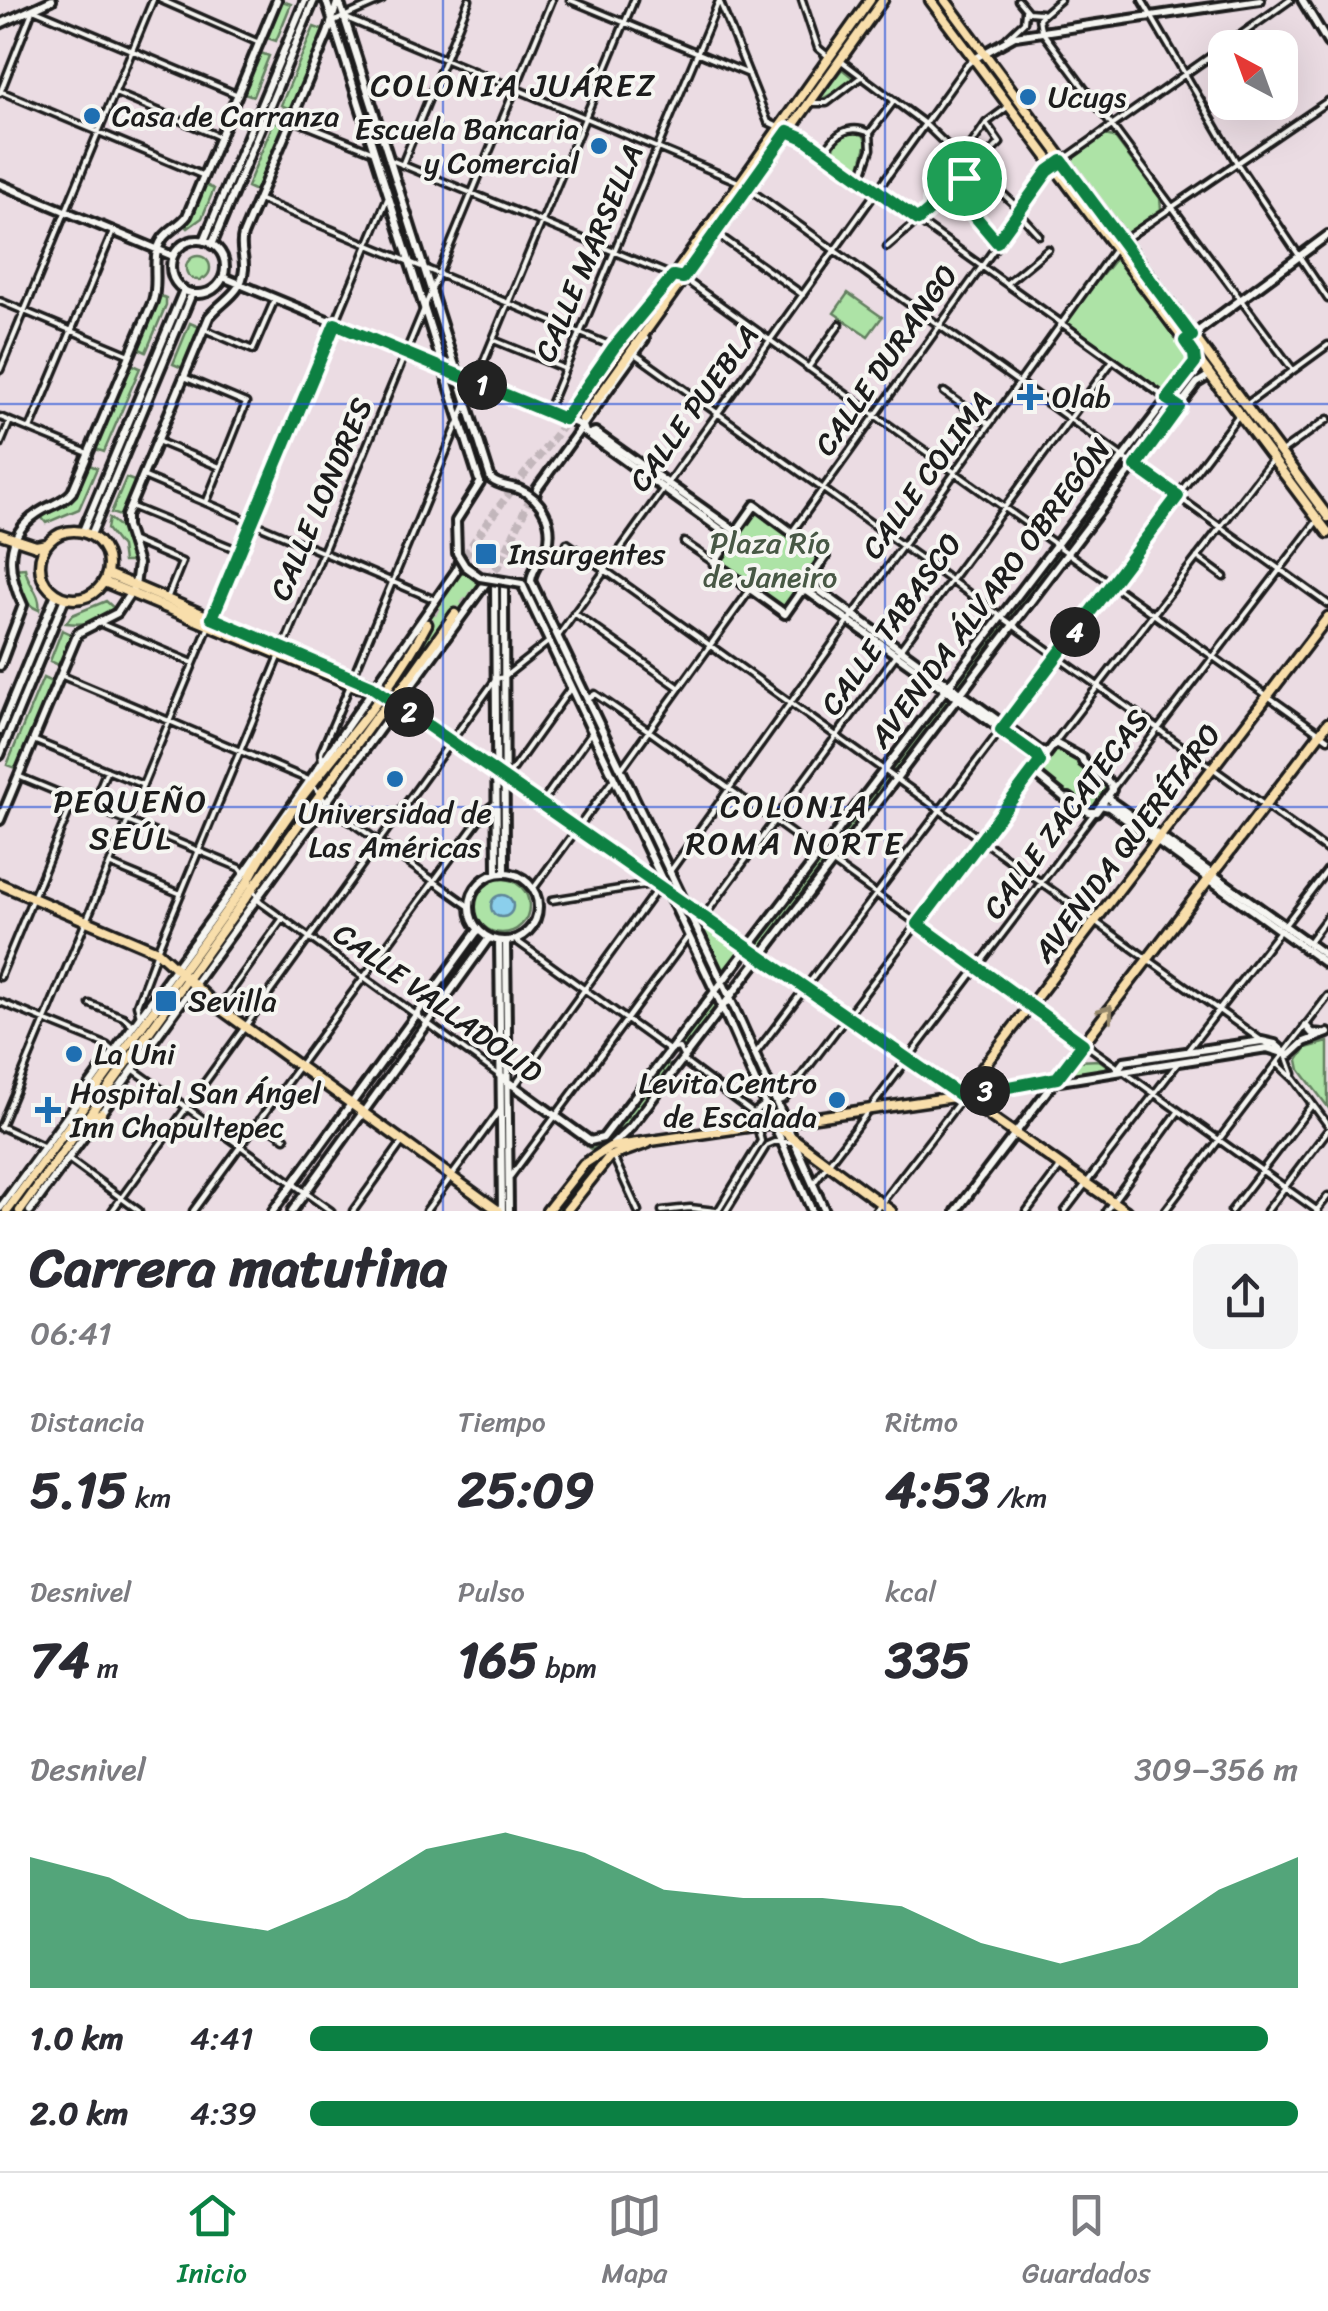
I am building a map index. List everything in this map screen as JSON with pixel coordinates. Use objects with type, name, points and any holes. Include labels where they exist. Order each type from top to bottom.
[{"type":"main road","points":[[0,24],[32,4],[52,0]]},
{"type":"main road","points":[[0,666],[23,605],[10,574],[9,560],[34,515],[70,495],[156,292],[154,258],[166,235],[184,221],[276,0]]},
{"type":"main road","points":[[208,243],[305,0]]},
{"type":"main road","points":[[208,243],[314,0]]},
{"type":"main road","points":[[311,782],[342,748],[459,562],[454,537],[456,520],[480,483],[326,0]]},
{"type":"main road","points":[[0,820],[78,633],[117,613],[133,590],[138,564],[126,520],[130,506],[204,329],[212,313],[240,284],[244,266],[240,241],[338,0]]},
{"type":"main road","points":[[338,0],[490,479],[534,499],[548,518],[546,552],[530,581],[729,996],[825,1211]]},
{"type":"main road","points":[[568,416],[678,277],[870,0]]},
{"type":"main road","points":[[784,129],[808,103],[883,0]]},
{"type":"main road","points":[[930,0],[1245,406],[1276,456]]},
{"type":"main road","points":[[945,0],[1009,106],[1058,164]]},
{"type":"main road","points":[[978,57],[1006,38],[1260,0]]},
{"type":"main road","points":[[1302,0],[1328,44]]},
{"type":"main road","points":[[0,184],[173,256]]},
{"type":"main road","points":[[678,277],[715,232],[743,185]]},
{"type":"main road","points":[[1189,338],[1328,235]]},
{"type":"main road","points":[[208,243],[224,258],[223,277],[208,292],[188,292],[171,272],[173,256],[183,245],[208,243]]},
{"type":"main road","points":[[223,277],[547,412],[568,416],[733,534]]},
{"type":"main road","points":[[87,533],[188,292]]},
{"type":"main road","points":[[568,416],[614,347],[667,292]]},
{"type":"main road","points":[[534,499],[537,488],[585,428],[635,354],[667,292]]},
{"type":"main road","points":[[585,428],[667,292]]},
{"type":"main road","points":[[1189,338],[1194,354],[1239,415],[1325,515],[1328,533]]},
{"type":"main road","name":"AVENIDA ÁLVARO OBREGÓN","points":[[595,1142],[603,1138],[1195,363],[1194,354]]},
{"type":"main road","name":"AVENIDA ÁLVARO OBREGÓN","points":[[729,996],[1199,380],[1210,375]]},
{"type":"main road","points":[[755,504],[792,532],[825,557],[784,614],[714,563],[755,504]]},
{"type":"main road","points":[[0,534],[36,546],[65,532],[87,533],[107,554],[106,578],[88,596],[60,596],[45,582],[40,562],[18,542]]},
{"type":"main road","points":[[40,562],[47,544]]},
{"type":"main road","points":[[459,562],[495,583],[522,584],[661,886],[722,1006],[812,1211]]},
{"type":"main road","points":[[106,578],[378,692],[1126,1211]]},
{"type":"main road","points":[[810,579],[812,586],[851,619]]},
{"type":"main road","points":[[495,583],[506,675],[501,873]]},
{"type":"main road","points":[[495,583],[501,873]]},
{"type":"main road","points":[[394,702],[495,583]]},
{"type":"main road","points":[[133,590],[167,599],[211,622]]},
{"type":"main road","points":[[801,592],[807,591],[851,619],[1003,727],[1048,752]]},
{"type":"main road","points":[[0,730],[60,596]]},
{"type":"main road","points":[[0,755],[60,596]]},
{"type":"main road","points":[[14,1209],[78,1130],[250,885],[323,798],[455,614]]},
{"type":"main road","name":"AVENIDA QUERÉTARO","points":[[962,1096],[1328,617]]},
{"type":"main road","points":[[14,1209],[68,1159],[133,1069],[183,977],[250,885],[284,820],[348,727],[412,653],[427,624]]},
{"type":"main road","points":[[956,1211],[1266,805],[1324,736],[1328,724]]},
{"type":"main road","points":[[342,748],[348,727]]},
{"type":"main road","points":[[1003,727],[1040,762]]},
{"type":"main road","points":[[1158,839],[1112,802],[1110,782],[1082,758],[1055,743],[1032,772],[1090,812],[1109,807],[1328,961]]},
{"type":"main road","name":"CALLE ZACATECAS","points":[[1098,808],[1110,792]]},
{"type":"main road","points":[[501,873],[518,876],[533,889],[538,906],[527,932],[506,940],[489,938],[478,930],[470,907],[479,883],[501,873]]},
{"type":"main road","points":[[0,884],[157,950],[183,977],[245,1027],[503,1211]]},
{"type":"main road","points":[[1283,928],[1328,961]]},
{"type":"main road","points":[[273,1211],[478,930]]},
{"type":"main road","points":[[292,1211],[489,938]]},
{"type":"main road","points":[[503,1211],[499,1074],[506,940]]},
{"type":"main road","points":[[503,1211],[511,1083],[506,940]]},
{"type":"main road","points":[[156,994],[183,977]]},
{"type":"main road","points":[[14,1209],[45,1148],[156,994],[183,977]]},
{"type":"main road","points":[[14,1209],[171,985]]},
{"type":"main road","points":[[566,1211],[729,996]]},
{"type":"main road","points":[[1306,1026],[1312,1032],[1327,1034]]},
{"type":"main road","points":[[1120,1070],[1124,1061],[1262,1044],[1290,1055],[1304,1042],[1327,1034]]},
{"type":"main road","points":[[547,1211],[579,1169],[611,1151],[1057,1078],[1060,1081],[1179,1062],[1262,1044]]},
{"type":"main road","name":"CALLE VALLADOLID","points":[[499,1074],[595,1142]]},
{"type":"main road","points":[[977,1107],[979,1092]]},
{"type":"main road","points":[[944,1098],[951,1110]]},
{"type":"main road","points":[[78,1130],[101,1113]]},
{"type":"main road","points":[[59,1140],[66,1118]]},
{"type":"main road","points":[[774,1124],[878,1207],[891,1211]]},
{"type":"street","points":[[0,370],[153,0]]},
{"type":"street","points":[[160,0],[260,42]]},
{"type":"street","points":[[332,22],[382,0]]},
{"type":"street","points":[[402,165],[469,0]]},
{"type":"street","name":"CALLE LONDRES","points":[[140,1016],[137,1005],[157,950],[552,0]]},
{"type":"street","points":[[570,0],[748,74]]},
{"type":"street","points":[[322,763],[321,752],[634,0]]},
{"type":"street","points":[[720,0],[766,118],[824,153],[1179,407]]},
{"type":"street","name":"CALLE MARSELLA","points":[[547,412],[720,0]]},
{"type":"street","points":[[802,0],[818,48],[830,58]]},
{"type":"street","points":[[1018,0],[1034,15],[1045,12]]},
{"type":"street","points":[[1060,0],[1038,22],[1042,33],[1293,370]]},
{"type":"street","points":[[1142,0],[1238,163],[1328,298]]},
{"type":"street","name":"CALLE DURANGO","points":[[792,532],[1019,211],[1058,164],[1290,0]]},
{"type":"street","points":[[204,176],[0,92],[32,4],[133,52],[238,95]]},
{"type":"street","points":[[1006,38],[1024,22],[1025,10]]},
{"type":"street","points":[[344,17],[743,185],[1328,604]]},
{"type":"street","name":"CALLE PUEBLA","points":[[496,679],[557,636],[967,65],[978,57]]},
{"type":"street","points":[[840,60],[925,124],[960,158]]},
{"type":"street","points":[[808,103],[827,103],[862,76]]},
{"type":"street","points":[[115,93],[220,137]]},
{"type":"street","points":[[860,179],[869,160],[870,133],[895,100]]},
{"type":"street","name":"CALLE COLIMA","points":[[669,873],[1118,245],[1328,100]]},
{"type":"street","points":[[932,208],[931,200],[986,123],[1009,106]]},
{"type":"street","points":[[291,119],[374,152]]},
{"type":"street","points":[[964,178],[1000,144],[986,123]]},
{"type":"street","points":[[824,153],[844,130],[870,133]]},
{"type":"street","points":[[387,158],[678,277],[1324,736]]},
{"type":"street","points":[[887,247],[942,201],[952,212],[976,192],[955,169]]},
{"type":"street","points":[[1000,192],[1039,235]]},
{"type":"street","points":[[45,1148],[0,1127],[388,197]]},
{"type":"street","points":[[258,199],[614,347]]},
{"type":"street","points":[[963,202],[997,242]]},
{"type":"street","points":[[30,429],[112,232]]},
{"type":"street","points":[[715,232],[803,295]]},
{"type":"street","points":[[1008,283],[1048,248]]},
{"type":"street","points":[[204,329],[253,350],[274,298]]},
{"type":"street","points":[[0,301],[130,355]]},
{"type":"street","points":[[808,368],[840,324]]},
{"type":"street","points":[[494,340],[565,370]]},
{"type":"street","points":[[755,1054],[1245,406],[1328,344]]},
{"type":"street","points":[[635,354],[1328,851]]},
{"type":"street","name":"CALLE TABASCO","points":[[704,915],[1113,360]]},
{"type":"street","points":[[184,377],[246,403],[206,503]]},
{"type":"street","points":[[944,392],[990,425]]},
{"type":"street","points":[[0,417],[89,454]]},
{"type":"street","points":[[1055,743],[1276,456],[1328,419]]},
{"type":"street","points":[[0,445],[10,421]]},
{"type":"street","points":[[158,441],[220,467]]},
{"type":"street","points":[[143,476],[436,600]]},
{"type":"street","points":[[130,506],[240,551]]},
{"type":"street","name":"CALLE ZACATECAS","points":[[1110,792],[1325,515]]},
{"type":"street","points":[[133,541],[182,562],[167,599]]},
{"type":"street","points":[[684,542],[714,563]]},
{"type":"street","points":[[567,543],[1220,1009],[1262,1044]]},
{"type":"street","points":[[1198,557],[1224,576]]},
{"type":"street","points":[[533,889],[750,590]]},
{"type":"street","points":[[574,614],[679,687]]},
{"type":"street","points":[[98,624],[193,663]]},
{"type":"street","points":[[60,675],[311,782],[323,798],[470,907]]},
{"type":"street","points":[[112,1211],[496,679]]},
{"type":"street","points":[[506,779],[571,688]]},
{"type":"street","points":[[587,700],[594,694],[649,730],[1317,1211],[1328,1196]]},
{"type":"street","points":[[542,804],[592,732]]},
{"type":"street","points":[[33,740],[143,785]]},
{"type":"street","points":[[92,806],[108,770]]},
{"type":"street","points":[[776,1102],[784,1098],[847,1017],[1032,772]]},
{"type":"street","name":"CALLE VALLADOLID","points":[[18,776],[240,868],[250,885],[283,918],[499,1074]]},
{"type":"street","points":[[0,977],[74,799]]},
{"type":"street","points":[[193,1211],[433,881],[497,801]]},
{"type":"street","name":"CALLE ZACATECAS","points":[[813,1184],[1098,808]]},
{"type":"street","points":[[110,864],[181,894]]},
{"type":"street","points":[[1065,1211],[1328,869]]},
{"type":"street","points":[[552,900],[661,886]]},
{"type":"street","points":[[511,1083],[661,886]]},
{"type":"street","points":[[1308,943],[1328,916]]},
{"type":"street","points":[[220,1008],[283,918]]},
{"type":"street","points":[[508,1179],[688,936]]},
{"type":"street","points":[[506,940],[584,989],[669,1050],[681,1050],[682,1060],[753,1113],[766,1104]]},
{"type":"street","points":[[1165,1211],[1328,996]]},
{"type":"street","points":[[0,1002],[106,1045],[114,1052]]},
{"type":"street","points":[[90,1004],[134,1025]]},
{"type":"street","points":[[669,1050],[667,1057],[671,1063],[682,1060]]},
{"type":"street","points":[[1286,1054],[1294,1079]]},
{"type":"street","points":[[1267,1211],[1328,1128],[1294,1079],[1278,1064]]},
{"type":"street","points":[[133,1069],[331,1211]]},
{"type":"street","name":"AVENIDA QUERÉTARO","points":[[878,1207],[962,1096]]},
{"type":"street","points":[[1231,1211],[1312,1105]]},
{"type":"street","points":[[426,1211],[501,1109]]},
{"type":"street","points":[[1106,1211],[1178,1112]]},
{"type":"street","points":[[259,1120],[285,1138]]},
{"type":"street","points":[[662,1211],[717,1211],[762,1141],[756,1126]]},
{"type":"street","points":[[353,1211],[403,1141]]},
{"type":"street","points":[[726,1211],[767,1145],[795,1142]]},
{"type":"street","points":[[611,1151],[638,1211]]},
{"type":"street","points":[[68,1159],[139,1211]]},
{"type":"street","points":[[1026,1211],[1061,1166]]},
{"type":"green space","points":[[279,0],[291,4],[276,41],[264,37]]},
{"type":"green space","points":[[314,27],[325,31],[292,110],[281,105]]},
{"type":"green space","points":[[258,52],[269,56],[253,96],[241,92]]},
{"type":"green space","points":[[842,69],[853,78],[852,82],[817,102]]},
{"type":"green space","points":[[274,121],[285,125],[258,192],[247,187]]},
{"type":"green space","points":[[852,130],[862,133],[867,142],[859,171],[832,152],[838,140]]},
{"type":"green space","points":[[1104,135],[1114,137],[1160,198],[1161,209],[1126,234],[1117,232],[1068,167],[1069,160]]},
{"type":"green space","points":[[955,171],[965,181],[958,190],[965,199],[952,210],[942,200],[935,202]]},
{"type":"green space","points":[[203,184],[214,189],[202,218],[188,228],[185,225]]},
{"type":"green space","points":[[198,256],[210,268],[198,280],[186,268]]},
{"type":"green space","points":[[1116,258],[1191,358],[1165,395],[1064,322]]},
{"type":"green space","points":[[673,283],[582,417],[575,415]]},
{"type":"green space","points":[[848,293],[882,317],[868,336],[834,313]]},
{"type":"green space","points":[[161,296],[166,298],[166,305],[146,352],[135,347]]},
{"type":"green space","points":[[190,323],[202,328],[185,369],[173,364]]},
{"type":"green space","points":[[129,363],[140,368],[104,452],[93,448]]},
{"type":"green space","points":[[1167,404],[1174,409],[1135,459],[1129,454]]},
{"type":"green space","points":[[1122,463],[1129,468],[1067,549],[1060,544]]},
{"type":"green space","points":[[87,464],[97,468],[79,509],[46,523],[39,514],[62,503]]},
{"type":"green space","points":[[126,478],[137,482],[123,517],[111,513]]},
{"type":"green space","name":"Plaza Río de Janeiro","points":[[756,508],[823,557],[784,612],[716,563]]},
{"type":"green space","points":[[109,518],[124,530],[136,562],[123,562],[121,547],[107,529]]},
{"type":"green space","points":[[1055,550],[1062,555],[1013,620],[1006,615]]},
{"type":"green space","points":[[25,568],[39,610],[23,599],[17,588],[13,569]]},
{"type":"green space","points":[[462,568],[482,582],[394,691],[389,688],[408,653],[384,683]]},
{"type":"green space","points":[[106,601],[116,610],[104,618],[66,623],[72,615]]},
{"type":"green space","points":[[1001,621],[1008,626],[959,690],[953,685]]},
{"type":"green space","points":[[62,630],[73,635],[61,666],[50,661]]},
{"type":"green space","points":[[43,678],[54,683],[18,769],[7,765]]},
{"type":"green space","points":[[946,695],[952,700],[896,773],[890,768]]},
{"type":"green space","points":[[1055,743],[1079,756],[1112,787],[1096,812],[1090,812],[1033,772]]},
{"type":"green space","points":[[885,774],[892,779],[836,852],[829,847]]},
{"type":"green space","points":[[820,860],[826,864],[761,951],[754,946]]},
{"type":"green space","points":[[502,879],[521,887],[529,906],[521,925],[502,933],[483,925],[475,906],[483,887]]},
{"type":"green space","points":[[693,916],[742,949],[723,973],[721,974]]},
{"type":"green space","points":[[715,998],[719,1006],[685,1050],[679,1045]]},
{"type":"green space","points":[[1328,1042],[1328,1107],[1300,1070],[1298,1060],[1306,1048]]},
{"type":"green space","points":[[1099,1060],[1113,1070],[1063,1078],[1078,1061]]},
{"type":"green space","points":[[665,1062],[672,1067],[637,1114],[605,1143],[592,1150],[588,1147],[604,1141]]},
{"type":"green space","points":[[613,1151],[565,1206],[554,1211],[588,1165]]},
{"type":"water","points":[[502,895],[510,898],[510,914],[502,917],[494,914],[491,906],[494,898]]},
{"type":"tunnel","points":[[459,566],[497,509],[569,417]]},
{"type":"tunnel","points":[[455,614],[500,564],[537,483],[583,419]]},
{"type":"tunnel","points":[[427,624],[445,591]]},
{"type":"place","name":"Ucugs","points":[[1028,97]]},
{"type":"place","name":"Casa de Carranza","points":[[92,116]]},
{"type":"place","name":"Escuela Bancaria y Comercial","points":[[599,146]]},
{"type":"place","name":"Olab","points":[[1030,397]]},
{"type":"place","name":"Insurgentes","points":[[486,554]]},
{"type":"place","name":"Universidad de Las Américas","points":[[395,779]]},
{"type":"place","name":"Sevilla","points":[[166,1001]]},
{"type":"place","name":"La Uni","points":[[74,1054]]},
{"type":"place","name":"Levita Centro de Escalada","points":[[837,1100]]},
{"type":"place","name":"Hospital San Ángel Inn Chapultepec","points":[[48,1110]]},
{"type":"district","name":"COLONIA JUÁREZ","points":[[514,85]]},
{"type":"district","name":"PEQUEÑO SEÚL","points":[[131,820]]},
{"type":"district","name":"COLONIA ROMA NORTE","points":[[795,824]]},
{"type":"route","points":[[788,131],[804,138],[918,220],[932,208],[931,200],[955,169],[964,178],[976,192],[963,202],[997,242],[1048,171],[1062,161],[1190,330],[1192,336],[1185,341],[1195,363],[1167,399],[1179,407],[1136,466],[1178,496],[1001,730],[1039,757],[1040,762],[918,924],[1083,1044],[1057,1078],[961,1096],[371,686],[212,618],[335,324],[564,419],[614,347],[673,276],[683,278],[788,131]]}]
